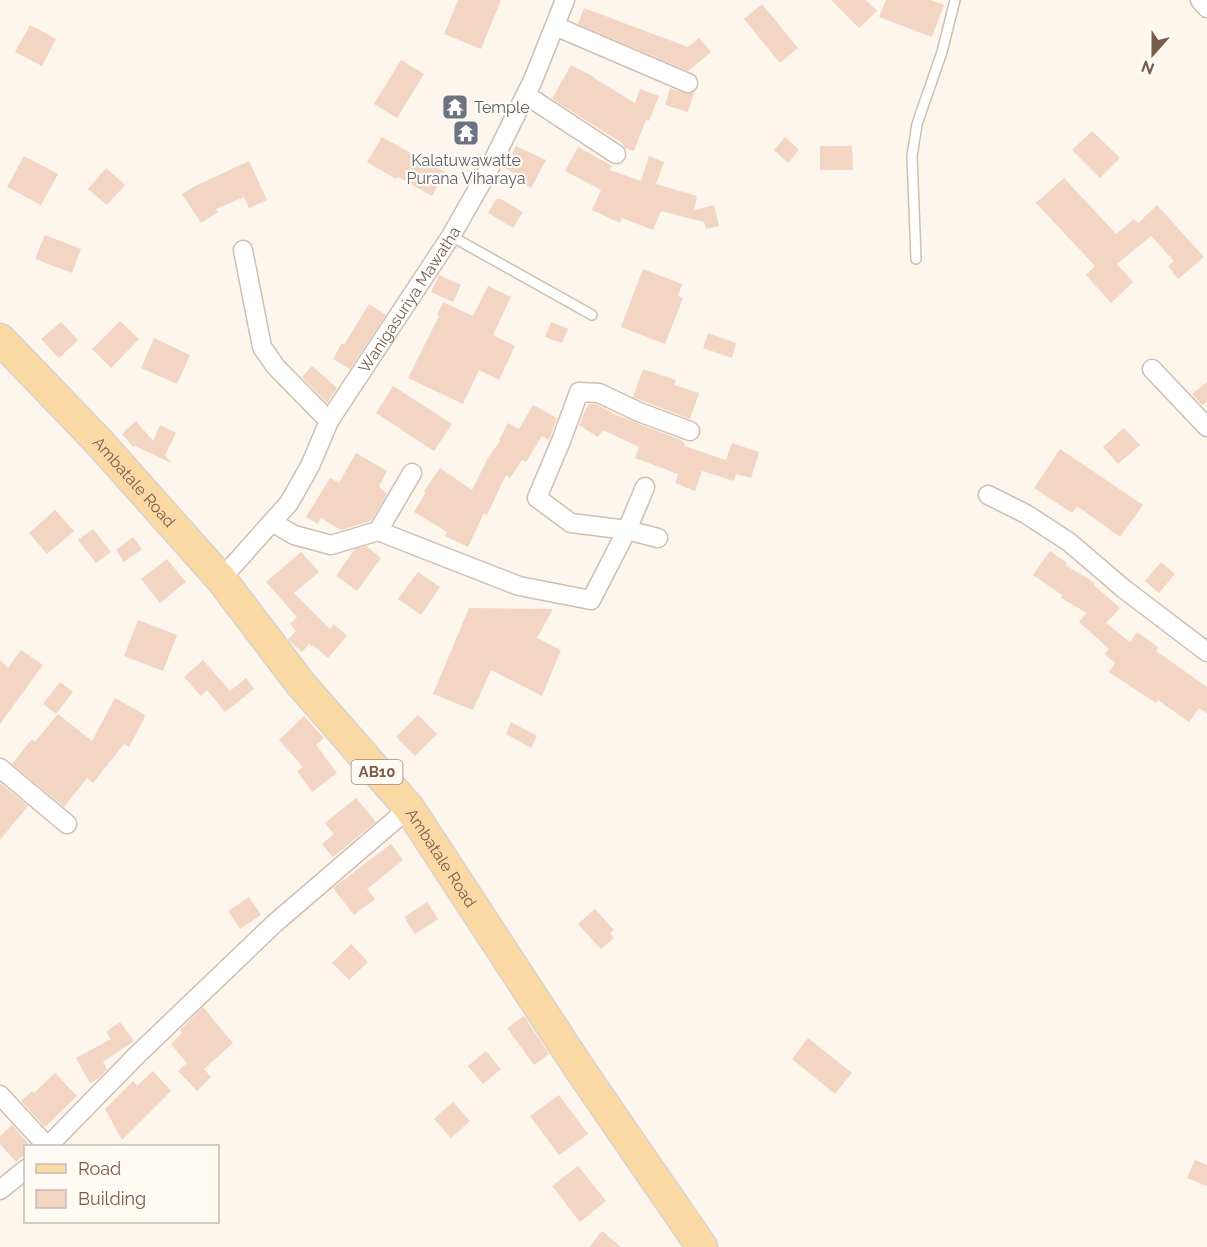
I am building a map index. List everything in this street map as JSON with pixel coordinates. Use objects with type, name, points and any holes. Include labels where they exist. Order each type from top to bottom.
[{"type":"main road","name":"Ambatale Road","points":[[0,339],[99,442],[221,579],[300,683],[409,808],[579,1068],[702,1247]]},
{"type":"street","name":"Wanigasuriya Mawatha","points":[[221,579],[289,503],[310,466],[329,421],[451,236],[488,171],[526,95],[565,0]]},
{"type":"street","points":[[1200,0],[1207,8]]},
{"type":"street","points":[[555,26],[688,83]]},
{"type":"street","points":[[526,95],[616,154]]},
{"type":"street","points":[[243,250],[262,347],[276,367],[329,421]]},
{"type":"street","points":[[1152,369],[1207,427]]},
{"type":"street","points":[[658,538],[627,530],[571,523],[537,498],[579,392],[599,393],[639,412],[690,431]]},
{"type":"street","points":[[378,531],[412,472]]},
{"type":"street","points":[[272,522],[294,535],[332,545],[378,531],[519,586],[591,600],[627,530],[645,487]]},
{"type":"street","points":[[988,495],[1026,514],[1069,542],[1124,589],[1207,652]]},
{"type":"street","points":[[0,768],[67,824]]},
{"type":"street","points":[[49,1145],[137,1054],[266,931],[409,808]]},
{"type":"street","points":[[0,1095],[47,1145]]},
{"type":"street","points":[[0,1190],[24,1171]]},
{"type":"lane","points":[[916,259],[912,156],[915,135],[945,44],[955,0]]},
{"type":"lane","points":[[451,236],[592,315]]},
{"type":"building","points":[[458,0],[501,0],[481,49],[444,34]]},
{"type":"building","points":[[831,0],[866,0],[877,11],[859,28]]},
{"type":"building","points":[[886,0],[931,0],[944,5],[932,37],[879,17]]},
{"type":"building","points":[[762,4],[798,48],[780,63],[744,19]]},
{"type":"building","points":[[584,8],[688,47],[699,38],[711,52],[688,71],[578,24]]},
{"type":"building","points":[[30,25],[56,39],[42,66],[15,52]]},
{"type":"building","points":[[401,60],[424,74],[397,118],[374,104]]},
{"type":"building","points":[[571,65],[635,103],[640,89],[659,96],[649,121],[646,120],[634,151],[625,148],[622,143],[552,99]]},
{"type":"building","points":[[670,88],[684,93],[694,93],[688,112],[665,105]]},
{"type":"building","points":[[1092,131],[1120,158],[1100,178],[1072,150]]},
{"type":"building","points":[[382,137],[445,172],[432,196],[367,162]]},
{"type":"building","points":[[785,137],[799,150],[788,163],[774,150]]},
{"type":"building","points":[[516,146],[546,160],[531,188],[512,178],[515,174],[505,168]]},
{"type":"building","points":[[820,146],[852,146],[853,170],[820,170]]},
{"type":"building","points":[[578,147],[612,166],[610,170],[641,181],[649,156],[664,162],[656,184],[697,196],[694,210],[714,205],[719,226],[706,229],[704,222],[661,211],[653,230],[622,218],[620,223],[592,210],[601,190],[565,171]]},
{"type":"building","points":[[24,156],[58,174],[41,205],[7,187]]},
{"type":"building","points":[[249,161],[267,200],[249,208],[244,197],[216,209],[218,212],[201,223],[182,194]]},
{"type":"building","points":[[106,168],[125,185],[107,205],[88,189]]},
{"type":"building","points":[[1064,178],[1116,234],[1134,219],[1138,223],[1157,205],[1204,257],[1178,279],[1168,266],[1174,261],[1151,236],[1117,264],[1133,282],[1111,303],[1086,275],[1095,266],[1036,203]]},
{"type":"building","points":[[496,199],[501,199],[523,212],[513,228],[488,213]]},
{"type":"building","points":[[45,235],[81,249],[72,273],[35,259]]},
{"type":"building","points":[[643,269],[682,284],[678,296],[683,298],[665,344],[621,327]]},
{"type":"building","points":[[439,275],[461,285],[453,302],[431,292]]},
{"type":"building","points":[[488,286],[511,297],[493,335],[515,346],[499,380],[479,370],[463,404],[408,378],[439,316],[437,315],[443,302],[473,316]]},
{"type":"building","points":[[369,304],[386,315],[350,369],[333,359]]},
{"type":"building","points":[[120,321],[139,339],[111,368],[92,349]]},
{"type":"building","points":[[61,322],[78,340],[59,358],[41,339]]},
{"type":"building","points":[[551,322],[568,329],[562,343],[545,337]]},
{"type":"building","points":[[708,333],[736,343],[732,358],[703,348]]},
{"type":"building","points":[[154,338],[190,355],[177,384],[141,368]]},
{"type":"building","points":[[312,366],[337,388],[327,403],[302,377]]},
{"type":"building","points":[[643,369],[676,380],[674,385],[699,393],[690,419],[633,397]]},
{"type":"building","points":[[1207,382],[1207,402],[1202,405],[1192,394]]},
{"type":"building","points":[[393,386],[452,424],[434,451],[376,413]]},
{"type":"building","points":[[588,404],[596,404],[614,414],[683,441],[685,446],[726,460],[732,443],[759,452],[751,478],[736,474],[734,481],[702,471],[695,491],[675,483],[678,474],[635,458],[639,447],[603,430],[598,437],[579,425]]},
{"type":"building","points":[[533,405],[557,418],[549,440],[542,436],[526,462],[522,460],[510,478],[506,475],[487,515],[484,513],[468,547],[445,536],[447,532],[414,512],[426,492],[424,491],[440,468],[472,490],[508,423],[519,429]]},
{"type":"building","points":[[136,421],[153,441],[160,425],[176,433],[165,455],[171,463],[133,447],[122,434]]},
{"type":"building","points":[[1124,428],[1140,445],[1118,464],[1103,447]]},
{"type":"building","points":[[1060,449],[1143,505],[1120,537],[1077,506],[1072,513],[1034,488]]},
{"type":"building","points":[[356,453],[387,471],[379,486],[387,494],[371,521],[341,530],[321,518],[318,524],[306,517],[330,478],[339,483]]},
{"type":"building","points":[[55,510],[74,531],[47,554],[29,533]]},
{"type":"building","points":[[93,529],[111,552],[96,563],[78,540]]},
{"type":"building","points":[[133,537],[142,549],[124,562],[116,550]]},
{"type":"building","points":[[366,546],[381,558],[357,591],[336,576],[355,549]]},
{"type":"building","points":[[1050,551],[1067,563],[1065,565],[1095,583],[1094,585],[1120,608],[1106,623],[1130,642],[1137,632],[1158,647],[1156,651],[1207,687],[1207,713],[1199,708],[1189,722],[1158,700],[1156,703],[1109,672],[1115,663],[1104,654],[1109,649],[1079,622],[1087,613],[1061,598],[1062,595],[1033,575]]},
{"type":"building","points":[[301,552],[319,572],[294,593],[330,629],[334,624],[347,636],[328,658],[309,644],[302,652],[288,639],[296,631],[290,624],[297,617],[266,582]]},
{"type":"building","points":[[167,559],[186,582],[160,603],[141,579]]},
{"type":"building","points":[[1161,562],[1175,574],[1159,593],[1145,581]]},
{"type":"building","points":[[418,572],[440,587],[421,615],[398,599]]},
{"type":"building","points":[[469,608],[553,609],[537,638],[561,650],[542,696],[491,670],[473,710],[433,694]]},
{"type":"building","points":[[138,620],[177,635],[163,671],[124,656]]},
{"type":"building","points":[[21,650],[43,665],[0,724],[0,660],[8,668]]},
{"type":"building","points":[[203,660],[230,691],[246,678],[254,689],[225,712],[207,690],[201,696],[184,677]]},
{"type":"building","points":[[60,682],[73,692],[56,714],[43,704]]},
{"type":"building","points":[[115,698],[145,715],[143,721],[129,747],[124,744],[93,783],[87,778],[64,807],[12,764],[32,739],[35,742],[58,714],[92,741]]},
{"type":"building","points":[[418,715],[437,734],[415,756],[396,737]]},
{"type":"building","points":[[304,716],[324,738],[316,745],[337,773],[312,792],[297,771],[303,767],[279,740]]},
{"type":"building","points":[[511,722],[537,736],[531,748],[506,734]]},
{"type":"building","points":[[0,783],[28,806],[0,840]]},
{"type":"building","points":[[356,798],[376,822],[333,857],[322,844],[334,834],[325,823]]},
{"type":"building","points":[[391,844],[403,860],[367,889],[375,899],[354,915],[333,888]]},
{"type":"building","points":[[249,897],[261,915],[240,929],[228,911]]},
{"type":"building","points":[[427,902],[438,919],[415,934],[404,917]]},
{"type":"building","points":[[595,909],[614,930],[610,933],[614,938],[601,949],[578,924]]},
{"type":"building","points":[[351,944],[368,962],[349,980],[332,963]]},
{"type":"building","points":[[203,1007],[233,1043],[204,1069],[211,1077],[197,1091],[178,1071],[187,1063],[171,1044],[182,1033],[180,1030]]},
{"type":"building","points":[[524,1016],[549,1054],[534,1065],[507,1028]]},
{"type":"building","points":[[120,1022],[134,1041],[103,1062],[107,1069],[99,1078],[90,1083],[76,1058],[111,1039],[106,1032]]},
{"type":"building","points":[[808,1038],[852,1073],[835,1094],[792,1059]]},
{"type":"building","points":[[486,1051],[501,1069],[483,1084],[468,1066]]},
{"type":"building","points":[[153,1071],[171,1091],[122,1140],[105,1109],[133,1081],[137,1086]]},
{"type":"building","points":[[55,1073],[77,1096],[45,1127],[21,1101],[32,1091],[34,1093]]},
{"type":"building","points":[[559,1095],[588,1134],[559,1155],[530,1116]]},
{"type":"building","points":[[453,1102],[470,1121],[451,1138],[434,1119]]},
{"type":"building","points":[[12,1125],[28,1143],[24,1145],[24,1155],[16,1162],[0,1144],[0,1136]]},
{"type":"building","points":[[1195,1160],[1207,1165],[1207,1186],[1187,1178]]},
{"type":"building","points":[[578,1166],[606,1201],[580,1222],[552,1186]]},
{"type":"building","points":[[602,1231],[621,1247],[589,1247]]},
{"type":"place","name":"Temple","points":[[455,107]]},
{"type":"place","name":"Kalatuwawatte Purana Viharaya","points":[[466,133]]}]
